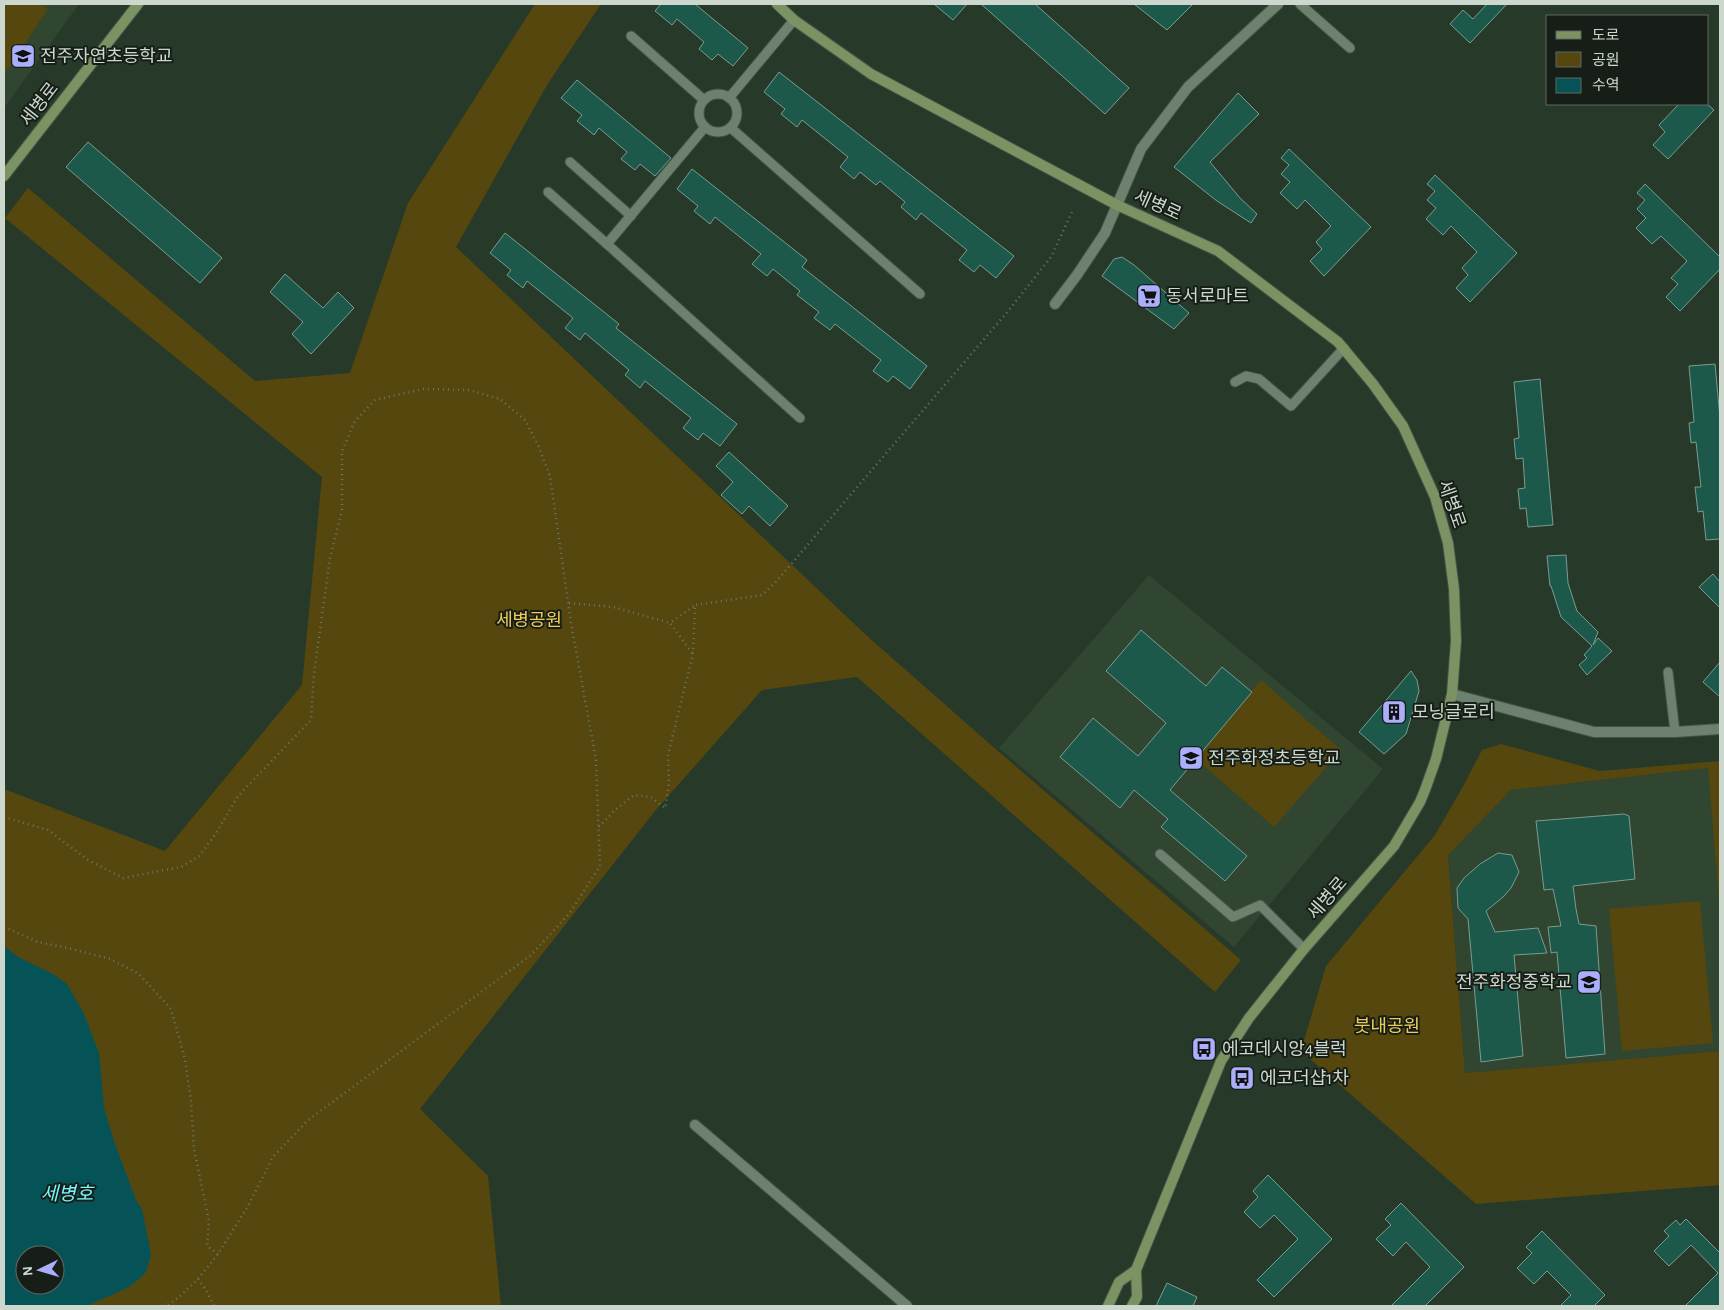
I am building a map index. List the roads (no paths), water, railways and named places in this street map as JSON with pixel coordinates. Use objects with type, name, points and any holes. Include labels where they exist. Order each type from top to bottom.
[{"type":"street","name":"세병로","points":[[4,176],[138,4]]},
{"type":"street","name":"세병로","points":[[777,4],[794,20],[871,74],[1117,205],[1218,251],[1338,342],[1373,384],[1403,426],[1435,497],[1448,542],[1454,589],[1456,641],[1452,694],[1436,759],[1420,802],[1394,846],[1304,949],[1249,1018],[1221,1061],[1136,1270],[1137,1297],[1132,1306]]},
{"type":"street","points":[[1054,304],[1077,275],[1105,233],[1141,150],[1188,87],[1278,4]]},
{"type":"street","points":[[1452,694],[1594,732],[1674,732],[1720,729]]},
{"type":"street","points":[[695,1125],[907,1306]]},
{"type":"street","name":"세병로","points":[[1108,1306],[1119,1282],[1136,1270]]},
{"type":"lane","points":[[1300,4],[1350,48]]},
{"type":"lane","points":[[729,98],[794,20]]},
{"type":"lane","points":[[631,36],[704,100]]},
{"type":"lane","points":[[715,94],[721,94],[729,98],[737,111],[737,117],[731,128],[720,132],[713,132],[705,127],[699,119],[699,112],[704,100],[715,94]]},
{"type":"lane","points":[[607,244],[705,127]]},
{"type":"lane","points":[[731,128],[920,294]]},
{"type":"lane","points":[[570,162],[630,216]]},
{"type":"lane","points":[[548,192],[800,418]]},
{"type":"lane","points":[[1235,382],[1246,376],[1259,380],[1291,406],[1344,348]]},
{"type":"lane","points":[[1668,672],[1674,732]]},
{"type":"lane","points":[[1160,854],[1233,917],[1260,906],[1304,949]]},
{"type":"water","name":"세병호","points":[[4,946],[18,957],[53,974],[67,984],[84,1014],[99,1053],[104,1108],[136,1200],[142,1209],[151,1255],[146,1272],[129,1287],[87,1306],[4,1306]]},
{"type":"place","name":"전주자연초등학교","points":[[23,56]]},
{"type":"place","name":"동서로마트","points":[[1149,296]]},
{"type":"place","name":"모닝글로리","points":[[1394,712]]},
{"type":"place","name":"전주화정초등학교","points":[[1191,758]]},
{"type":"place","name":"전주화정중학교","points":[[1589,982]]},
{"type":"place","name":"에코데시앙4블럭","points":[[1204,1049]]},
{"type":"place","name":"에코더샵1차","points":[[1242,1078]]},
{"type":"park label","name":"세병공원","points":[[529,620]]},
{"type":"park label","name":"붓내공원","points":[[1387,1026]]}]
